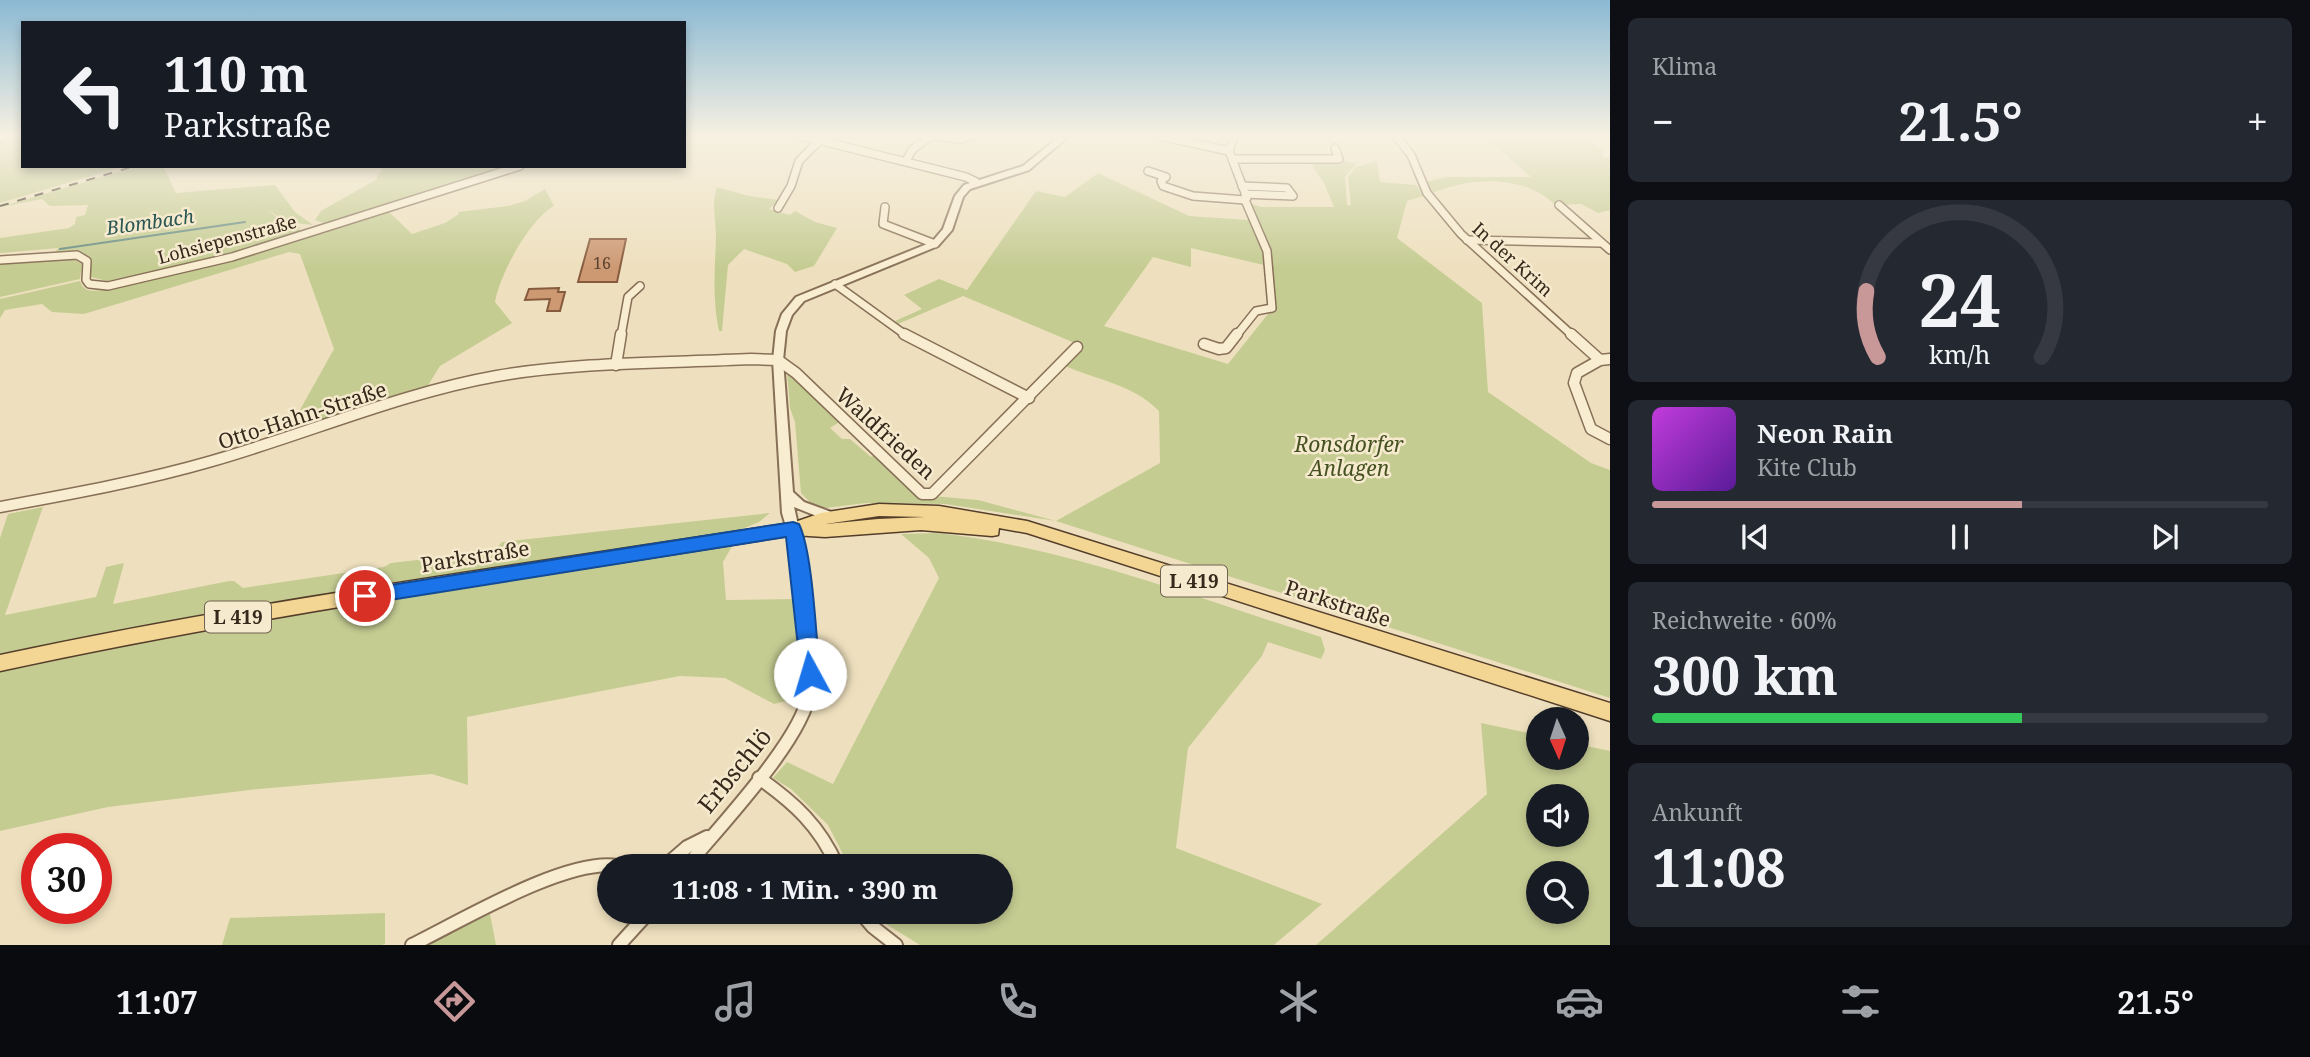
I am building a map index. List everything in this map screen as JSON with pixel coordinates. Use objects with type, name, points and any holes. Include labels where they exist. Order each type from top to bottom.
[{"type":"main road","name":"Parkstraße","points":[[0,663],[92,643],[244,616],[793,529],[829,516],[880,511],[936,510],[1027,527],[1610,712]]},
{"type":"main road","name":"Parkstraße","points":[[793,529],[813,533],[877,525],[924,524],[1053,537]]},
{"type":"street","name":"Lohsiepenstraße","points":[[0,260],[77,255],[88,261],[86,280],[89,285],[108,286],[232,257],[475,180]]},
{"type":"street","points":[[778,208],[793,180]]},
{"type":"street","points":[[972,180],[976,182]]},
{"type":"street","points":[[793,529],[787,494],[778,360],[780,331],[792,306],[835,284],[935,244],[947,230],[961,192],[983,180]]},
{"type":"street","points":[[1162,180],[1163,186],[1182,194],[1244,193],[1293,196],[1287,188],[1244,193]]},
{"type":"street","points":[[1204,344],[1219,349],[1226,348],[1256,311],[1272,308],[1266,251],[1240,180]]},
{"type":"street","name":"In der Krim","points":[[1421,180],[1427,193],[1467,240],[1605,360]]},
{"type":"street","points":[[1559,205],[1610,250]]},
{"type":"street","points":[[885,207],[883,224],[935,244]]},
{"type":"street","points":[[1467,240],[1600,243]]},
{"type":"street","points":[[835,284],[870,313],[936,352],[1029,398]]},
{"type":"street","points":[[616,365],[628,297],[640,286]]},
{"type":"street","name":"Waldfrieden","points":[[778,360],[796,373],[926,495],[936,492],[1077,347]]},
{"type":"street","name":"Otto-Hahn-Straße","points":[[0,507],[106,487],[212,461],[477,380],[531,371],[616,365],[719,359],[778,360]]},
{"type":"street","points":[[1605,360],[1577,373],[1574,383],[1591,429],[1610,439]]},
{"type":"street","points":[[787,494],[800,505],[829,516]]},
{"type":"street","name":"Erbschlö","points":[[696,854],[784,747],[803,716],[809,694],[810,674],[793,529]]},
{"type":"street","points":[[759,778],[811,818],[827,839],[833,854]]},
{"type":"street","name":"Erbschlö","points":[[679,854],[712,834]]},
{"type":"street","points":[[412,945],[563,872],[597,864]]},
{"type":"street","points":[[619,945],[638,924]]},
{"type":"street","points":[[870,924],[896,945]]},
{"type":"green space","points":[[0,180],[77,180],[0,203]]},
{"type":"green space","points":[[91,180],[170,180],[176,193],[275,185],[295,212],[313,225],[287,222],[268,210],[284,223],[300,227],[299,230],[306,232],[229,256],[114,283],[91,277],[91,258],[75,252],[54,254],[58,248],[0,253],[0,238],[69,228],[75,224],[76,217],[85,215],[88,205],[50,206],[42,199],[0,207]]},
{"type":"green space","points":[[375,180],[467,180],[327,224],[315,220],[321,211]]},
{"type":"green space","name":"Ronsdorfer Anlagen","points":[[1088,180],[1113,180],[1189,216],[1249,220],[1252,204],[1261,207],[1334,207],[1322,180],[1345,180],[1347,205],[1351,205],[1348,180],[1380,180],[1416,185],[1424,196],[1407,201],[1397,238],[1482,303],[1488,392],[1591,463],[1610,470],[1610,698],[1056,521],[1160,463],[1159,411],[1126,389],[1063,365],[1082,346],[963,296],[898,324],[895,321],[922,309],[904,295],[939,279],[967,290],[1036,191],[1065,197]],"holes":[[[1191,248],[1264,265],[1268,314],[1228,364],[1104,326],[1153,257],[1191,267]]]},
{"type":"green space","points":[[1433,180],[1610,180],[1610,210],[1598,213],[1581,204],[1555,205],[1542,195],[1512,183],[1496,181],[1463,184],[1432,193],[1425,182]]},
{"type":"green space","points":[[717,187],[749,196],[778,200],[769,209],[790,215],[795,211],[815,222],[837,228],[814,266],[795,272],[787,264],[744,249],[728,265],[722,331],[719,331],[715,295],[714,205]]},
{"type":"green space","points":[[545,189],[554,206],[535,223],[517,249],[503,277],[495,302],[512,323],[440,366],[427,387],[287,433],[334,349],[300,254],[289,252],[84,314],[52,312],[42,304],[5,310],[0,318],[0,299],[80,281],[87,290],[107,289],[387,210],[412,234],[445,223],[459,214],[458,212],[508,206],[525,201]]},
{"type":"green space","points":[[72,258],[82,264],[80,279],[0,297],[0,264]]},
{"type":"green space","points":[[787,372],[841,421],[830,428],[842,439],[850,439],[871,457],[877,454],[932,496],[978,500],[1056,521],[945,504],[866,503],[826,508],[814,506],[801,493],[795,422],[790,408]]},
{"type":"green space","points":[[43,507],[5,615],[96,597],[106,567],[124,563],[113,604],[229,581],[234,581],[243,588],[384,567],[391,563],[494,551],[502,542],[770,513],[759,522],[742,529],[723,562],[726,600],[794,599],[806,696],[774,704],[725,678],[680,676],[467,717],[468,785],[432,774],[259,789],[108,807],[0,831],[0,538],[8,514]]},
{"type":"green space","points":[[937,533],[1034,550],[1131,576],[1321,637],[1325,650],[1321,659],[1268,642],[1262,656],[1188,748],[1176,848],[1322,904],[1274,945],[920,945],[886,924],[1013,924],[1013,854],[843,854],[828,825],[791,789],[773,778],[787,762],[833,784],[939,578],[929,558],[901,534]]},
{"type":"green space","points":[[1481,723],[1526,732],[1526,770],[1589,770],[1589,747],[1610,751],[1610,945],[1316,945],[1487,794]]},
{"type":"green space","points":[[385,913],[385,944],[382,945],[222,945],[230,918]]},
{"type":"green space","points":[[490,914],[496,945],[423,945]]},
{"type":"building","points":[[590,239],[626,239],[617,282],[578,282]]},
{"type":"building","points":[[559,288],[558,292],[565,292],[560,311],[547,311],[550,299],[525,300],[529,289]]},
{"type":"waterway","name":"Blombach","points":[[60,249],[245,222]]},
{"type":"railway","points":[[0,206],[87,180]]},
{"type":"route","points":[[365,596],[793,529],[810,674]]}]
